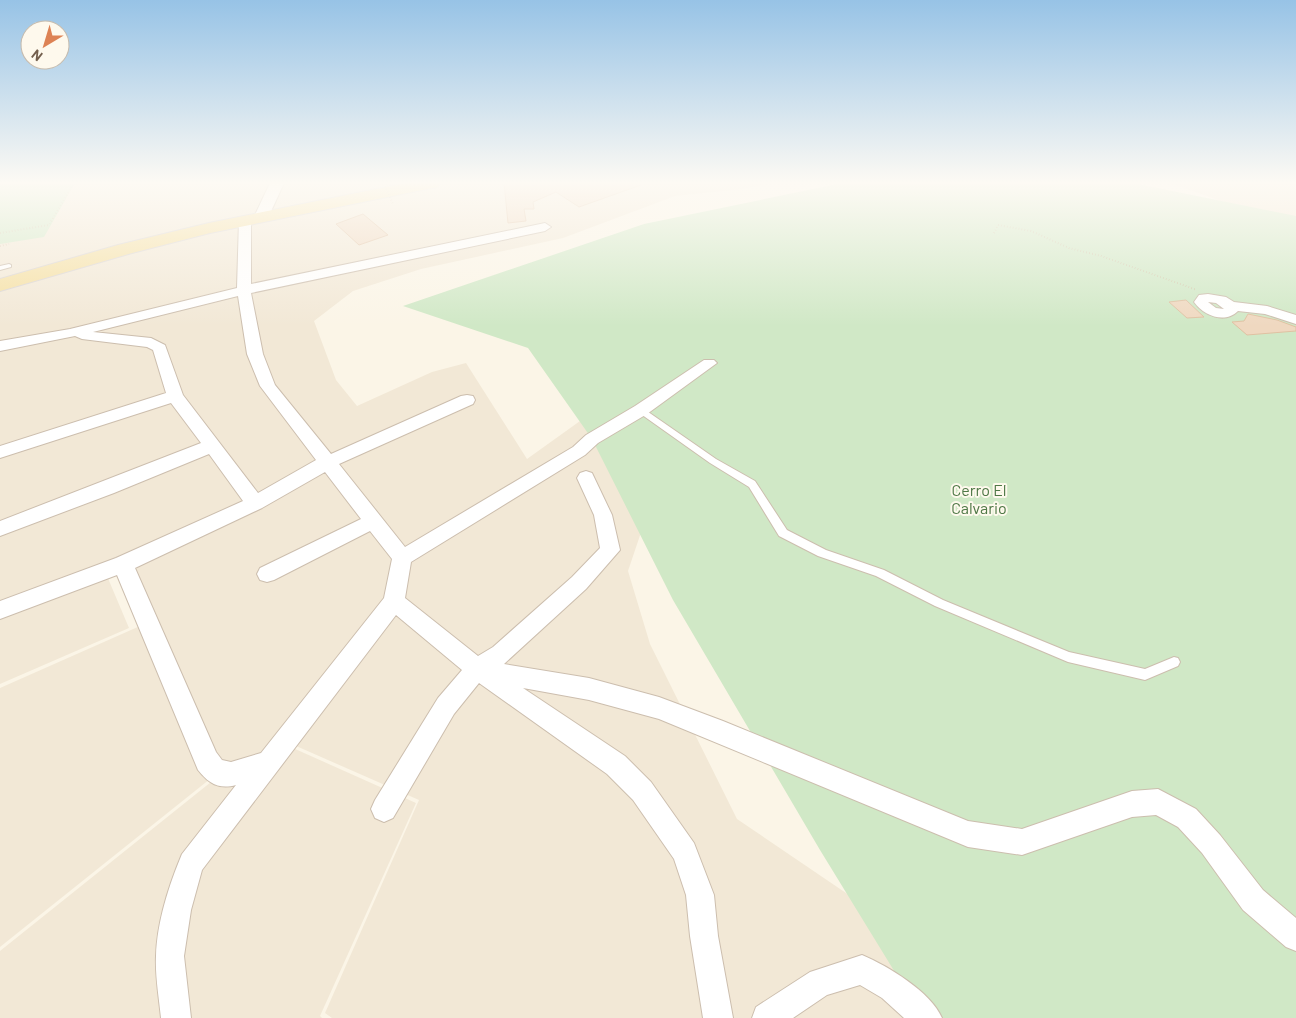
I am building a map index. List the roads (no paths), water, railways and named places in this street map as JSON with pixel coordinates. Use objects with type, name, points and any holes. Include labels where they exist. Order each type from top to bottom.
[{"type":"main road","points":[[0,285],[125,249],[202,231]]},
{"type":"street","points":[[252,231],[244,290],[255,354],[268,386],[326,463],[402,558]]},
{"type":"street","points":[[0,346],[70,334],[244,290],[528,231]]},
{"type":"street","points":[[1208,298],[1202,300],[1202,304],[1213,312],[1228,313],[1232,310],[1231,306],[1267,310],[1296,320]]},
{"type":"street","points":[[70,334],[151,343],[160,348],[175,396],[255,503]]},
{"type":"street","points":[[176,1018],[170,956],[177,910],[191,863],[394,601],[402,558],[580,451],[592,439],[641,410],[709,363]]},
{"type":"street","points":[[0,452],[175,396]]},
{"type":"street","points":[[0,610],[123,564],[255,503],[326,463],[467,400]]},
{"type":"street","points":[[0,529],[211,446]]},
{"type":"street","points":[[384,809],[446,706],[477,669],[501,654],[578,583],[610,550],[603,515],[586,478]]},
{"type":"street","points":[[267,574],[373,522]]},
{"type":"street","points":[[123,564],[207,761],[215,772],[231,774],[270,763]]},
{"type":"street","points":[[394,601],[477,669],[616,765],[642,791],[685,852],[700,895],[704,936],[718,1018]]},
{"type":"street","points":[[477,669],[589,689],[659,708],[715,729],[968,834],[1022,842],[1132,804],[1158,802],[1187,818],[1211,844],[1253,900],[1296,937]]},
{"type":"street","points":[[767,1018],[820,982],[862,970],[892,988],[927,1018]]},
{"type":"lane","points":[[0,268],[9,266]]},
{"type":"lane","points":[[641,410],[713,462],[752,484],[783,533],[822,553],[880,573],[939,603],[1068,657],[1145,675],[1174,662]]},
{"type":"park label","name":"Cerro El Calvario","points":[[979,498]]}]
